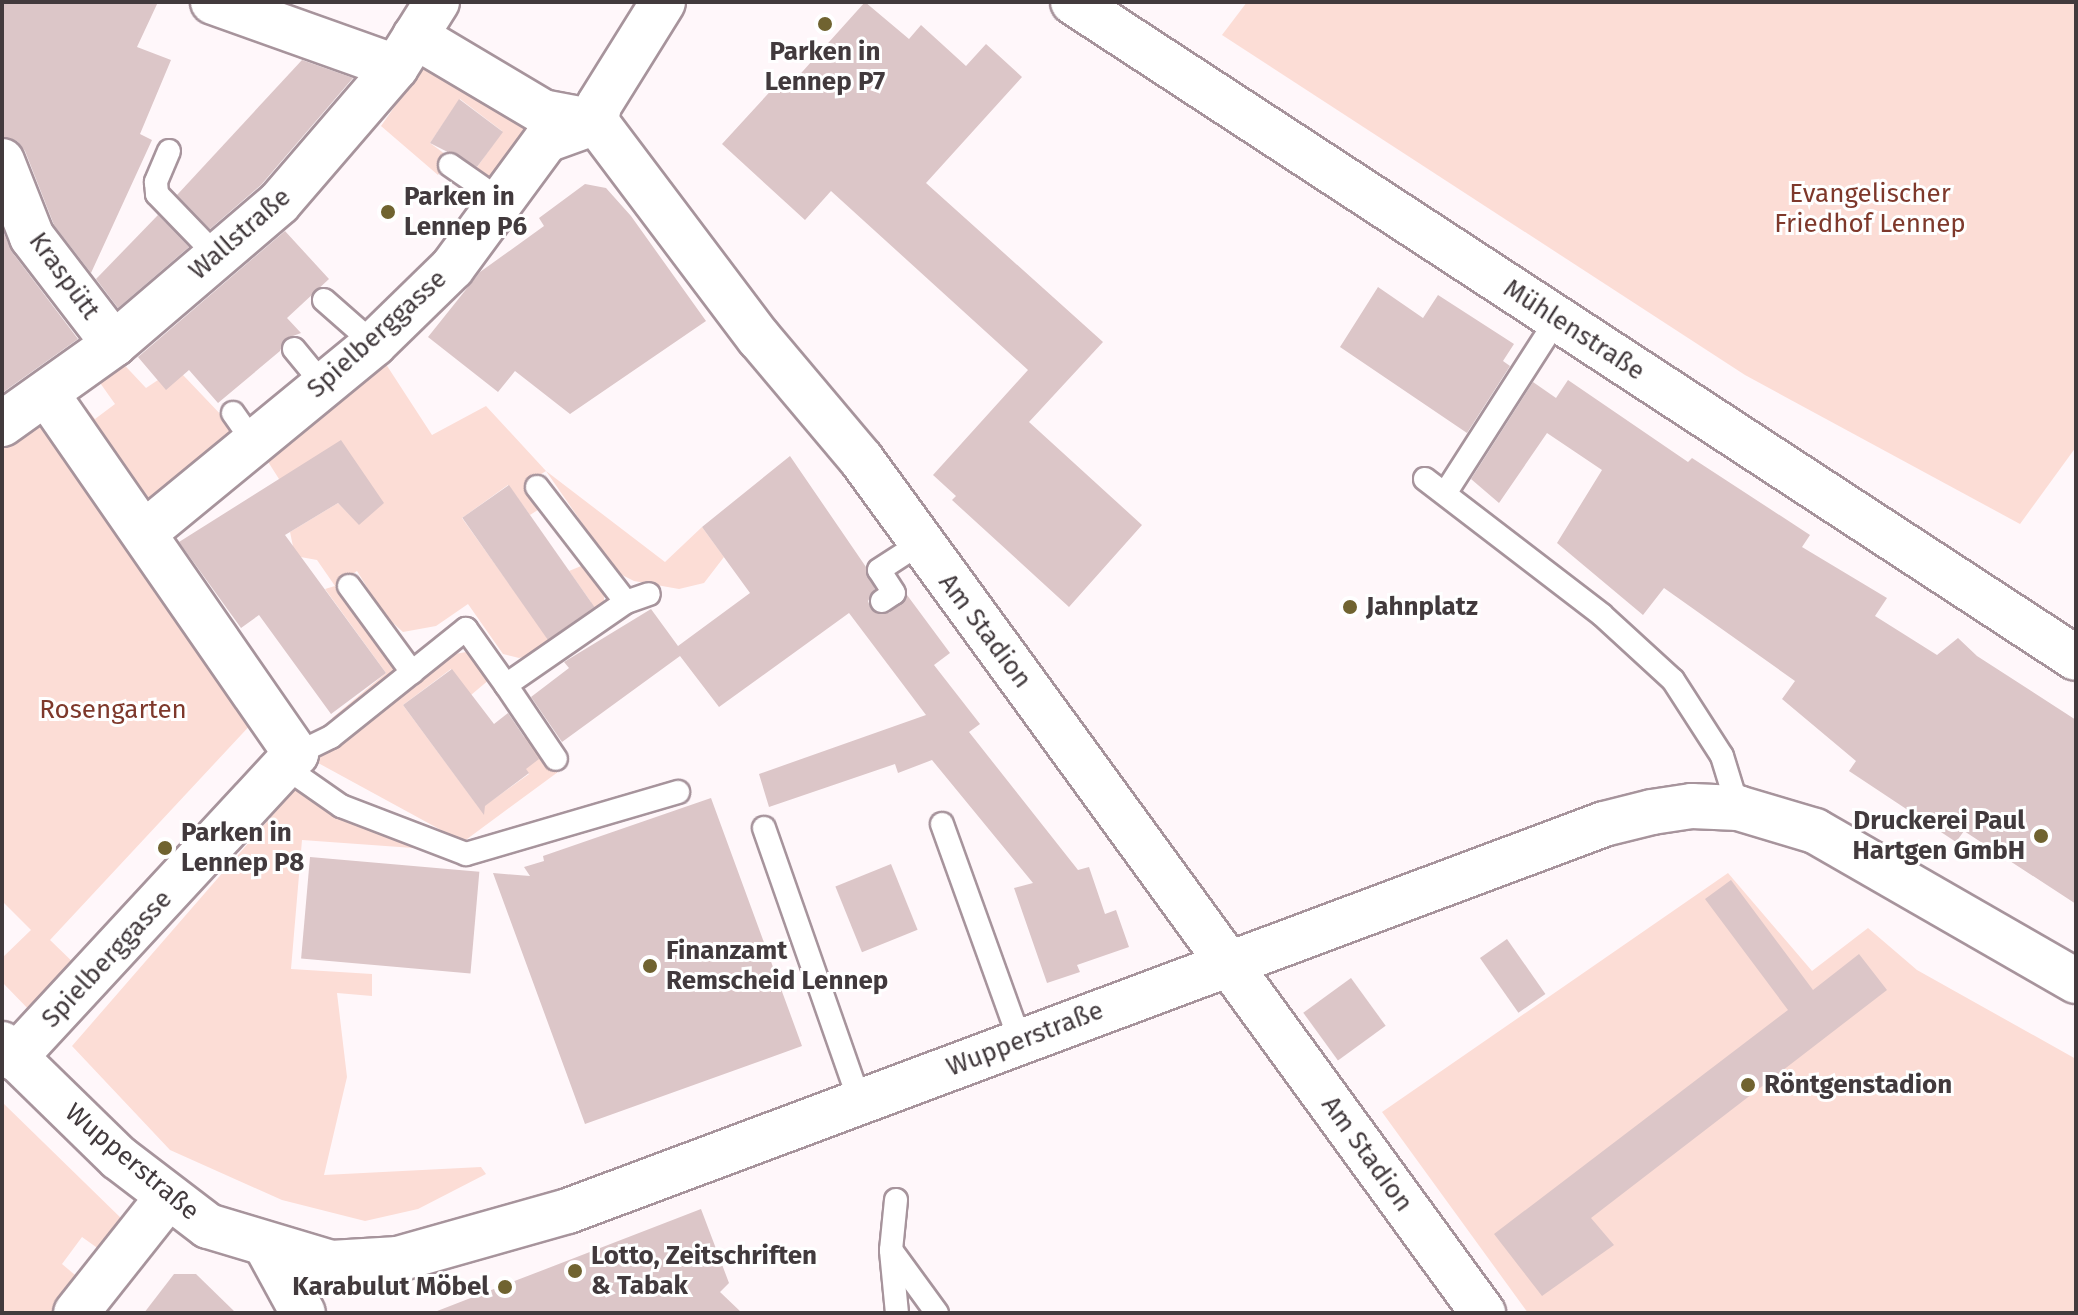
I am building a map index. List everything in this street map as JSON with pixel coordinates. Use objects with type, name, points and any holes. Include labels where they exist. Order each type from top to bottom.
[{"type":"street","points":[[213,2],[416,35],[543,112],[596,122],[599,105],[663,2]]},
{"type":"street","name":"Mühlenstraße","points":[[1073,2],[2076,658]]},
{"type":"street","name":"Wallstraße","points":[[2,424],[64,405],[114,344],[279,203],[324,157],[416,35]]},
{"type":"street","name":"Spielberggasse","points":[[144,533],[243,426],[323,384],[374,344],[452,268],[546,140],[596,122]]},
{"type":"street","name":"Am Stadion","points":[[596,122],[759,338],[861,459],[919,544],[990,634],[1134,839],[1228,962],[1483,1313]]},
{"type":"street","name":"Kraspütt","points":[[2,161],[32,237],[114,344]]},
{"type":"street","points":[[64,405],[292,762]]},
{"type":"street","name":"Spielberggasse","points":[[8,1051],[292,762]]},
{"type":"street","name":"Wupperstraße","points":[[8,1051],[168,1197],[208,1226],[267,1247],[331,1263],[398,1259],[568,1211],[1604,824],[1692,806],[1767,813],[1853,848],[2076,981]]},
{"type":"street","points":[[90,1308],[168,1197]]},
{"type":"street","points":[[267,1247],[303,1313]]},
{"type":"lane","points":[[169,151],[156,182],[157,194],[216,255]]},
{"type":"lane","points":[[450,165],[503,202]]},
{"type":"lane","points":[[324,300],[374,344]]},
{"type":"lane","points":[[1446,492],[1557,319]]},
{"type":"lane","points":[[294,349],[323,384]]},
{"type":"lane","points":[[1425,479],[1446,492],[1637,643],[1673,680],[1692,714],[1722,756],[1738,808]]},
{"type":"lane","points":[[537,487],[626,602]]},
{"type":"lane","points":[[882,601],[894,593],[879,570],[919,544]]},
{"type":"lane","points":[[349,586],[412,672]]},
{"type":"lane","points":[[506,685],[626,602],[649,594]]},
{"type":"lane","name":"Spielberggasse","points":[[292,762],[331,737],[466,629],[556,759]]},
{"type":"lane","points":[[292,762],[341,806],[466,854],[678,792]]},
{"type":"lane","points":[[942,824],[1020,1041]]},
{"type":"lane","points":[[764,828],[860,1102]]},
{"type":"lane","points":[[896,1200],[891,1250],[897,1313]]},
{"type":"lane","points":[[891,1250],[937,1313]]},
{"type":"green space","name":"Evangelischer Friedhof Lennep","points":[[1247,2],[2076,2],[2076,447],[2020,524],[1745,375],[1222,35]]},
{"type":"green space","points":[[424,65],[537,135],[498,190],[476,169],[502,131],[460,99],[430,143],[449,157],[438,175],[381,126]]},
{"type":"green space","points":[[115,355],[146,388],[158,380],[183,375],[245,440],[149,514],[81,411],[86,407],[95,419],[115,404],[98,380]]},
{"type":"green space","points":[[380,355],[432,435],[486,406],[546,471],[527,483],[544,506],[530,515],[508,485],[462,518],[545,634],[591,602],[569,571],[586,564],[604,588],[604,609],[533,655],[519,658],[503,654],[468,604],[436,626],[403,632],[384,615],[357,571],[341,582],[395,664],[396,679],[337,724],[332,718],[386,673],[325,589],[335,586],[317,560],[295,556],[290,532],[338,503],[359,524],[383,503],[279,479],[258,446]]},
{"type":"green space","name":"Rosengarten","points":[[39,412],[255,720],[50,940],[80,969],[35,1016],[2,982],[2,958],[31,930],[2,901],[2,433]]},
{"type":"green space","points":[[546,471],[665,562],[702,527],[724,557],[704,583],[679,589],[634,581],[616,572]]},
{"type":"green space","points":[[466,652],[490,679],[471,695],[451,669],[403,705],[480,809],[529,774],[510,748],[529,733],[558,772],[463,842],[309,758],[455,654]]},
{"type":"green space","points":[[298,786],[469,852],[302,840],[291,969],[372,974],[372,996],[337,993],[347,1077],[324,1175],[481,1167],[486,1174],[418,1209],[365,1221],[282,1200],[170,1150],[72,1046]]},
{"type":"green space","name":"Röntgenstadion","points":[[1728,873],[1812,971],[1868,928],[1917,970],[2076,1059],[2076,1313],[1528,1313],[1382,1112]]},
{"type":"green space","points":[[2,1102],[126,1223],[103,1252],[82,1237],[62,1264],[81,1280],[55,1313],[2,1313]]},
{"type":"building","points":[[2,2],[158,2],[137,47],[171,60],[140,134],[152,140],[91,273],[54,225],[25,151],[17,141],[2,137]]},
{"type":"building","points":[[865,2],[909,39],[921,25],[966,66],[986,44],[1022,77],[926,183],[1103,342],[1029,422],[1142,525],[1069,607],[952,500],[956,496],[933,475],[1028,370],[831,191],[805,220],[722,144],[777,84],[785,91]]},
{"type":"building","points":[[302,60],[353,78],[261,185],[210,229],[177,195]]},
{"type":"building","points":[[459,99],[503,132],[477,167],[430,143]]},
{"type":"building","points":[[585,184],[606,188],[631,216],[706,321],[570,414],[515,371],[498,392],[428,337],[480,272],[544,226],[539,218]]},
{"type":"building","points":[[158,215],[189,247],[118,308],[96,279]]},
{"type":"building","points":[[2,229],[12,252],[78,339],[2,393]]},
{"type":"building","points":[[285,231],[329,279],[287,318],[301,333],[285,339],[280,351],[218,403],[189,370],[166,390],[138,357]]},
{"type":"building","points":[[1378,287],[1423,318],[1438,295],[1514,344],[1503,361],[1510,366],[1467,433],[1340,347]]},
{"type":"building","points":[[1568,380],[1688,462],[1692,458],[1810,535],[1802,547],[1887,598],[1875,616],[1937,655],[1958,638],[1977,656],[2076,720],[2076,904],[1964,831],[1956,842],[1849,771],[1856,761],[1782,699],[1795,681],[1664,588],[1643,615],[1557,543],[1602,470],[1547,433],[1499,503],[1471,479],[1533,382],[1556,398]]},
{"type":"building","points":[[341,440],[384,503],[359,525],[338,503],[285,535],[386,673],[331,714],[259,615],[241,628],[179,542]]},
{"type":"building","points":[[790,456],[866,567],[875,589],[868,601],[871,609],[889,613],[907,595],[950,653],[934,665],[980,724],[969,732],[1078,870],[1089,867],[1105,914],[1116,910],[1129,947],[1077,965],[1080,972],[1047,983],[1014,888],[1033,883],[932,760],[898,773],[895,764],[769,807],[759,774],[926,715],[849,613],[719,707],[680,656],[562,742],[531,697],[569,668],[564,662],[651,609],[678,646],[750,593],[702,527]]},
{"type":"building","points":[[509,485],[594,607],[548,640],[462,518]]},
{"type":"building","points":[[452,669],[494,724],[508,713],[539,759],[526,769],[529,773],[485,806],[484,815],[403,705]]},
{"type":"building","name":"Finanzamt Remscheid Lennep","points":[[711,798],[802,1046],[585,1124],[493,873],[530,876],[524,867],[544,861],[543,856]]},
{"type":"building","points":[[310,857],[479,872],[470,973],[301,959]]},
{"type":"building","points":[[891,864],[918,930],[862,952],[835,886]]},
{"type":"building","points":[[1731,880],[1813,990],[1859,954],[1887,990],[1591,1218],[1614,1245],[1542,1296],[1494,1234],[1788,1010],[1705,899]]},
{"type":"building","points":[[1507,939],[1545,994],[1518,1013],[1480,958]]},
{"type":"building","points":[[1351,978],[1386,1026],[1338,1060],[1303,1013]]},
{"type":"building","points":[[701,1209],[729,1283],[720,1292],[742,1313],[432,1313]]},
{"type":"building","points":[[174,1274],[196,1274],[236,1313],[144,1313]]},
{"type":"place","name":"Parken in Lennep P7","points":[[825,24]]},
{"type":"place","name":"Parken in Lennep P6","points":[[388,212]]},
{"type":"place","name":"Jahnplatz","points":[[1350,607]]},
{"type":"place","name":"Druckerei Paul Hartgen GmbH","points":[[2041,836]]},
{"type":"place","name":"Parken in Lennep P8","points":[[165,848]]},
{"type":"place","name":"Finanzamt Remscheid Lennep","points":[[650,966]]},
{"type":"place","name":"Röntgenstadion","points":[[1748,1085]]},
{"type":"place","name":"Lotto, Zeitschriften & Tabak","points":[[575,1271]]},
{"type":"place","name":"Karabulut Möbel","points":[[505,1287]]}]
